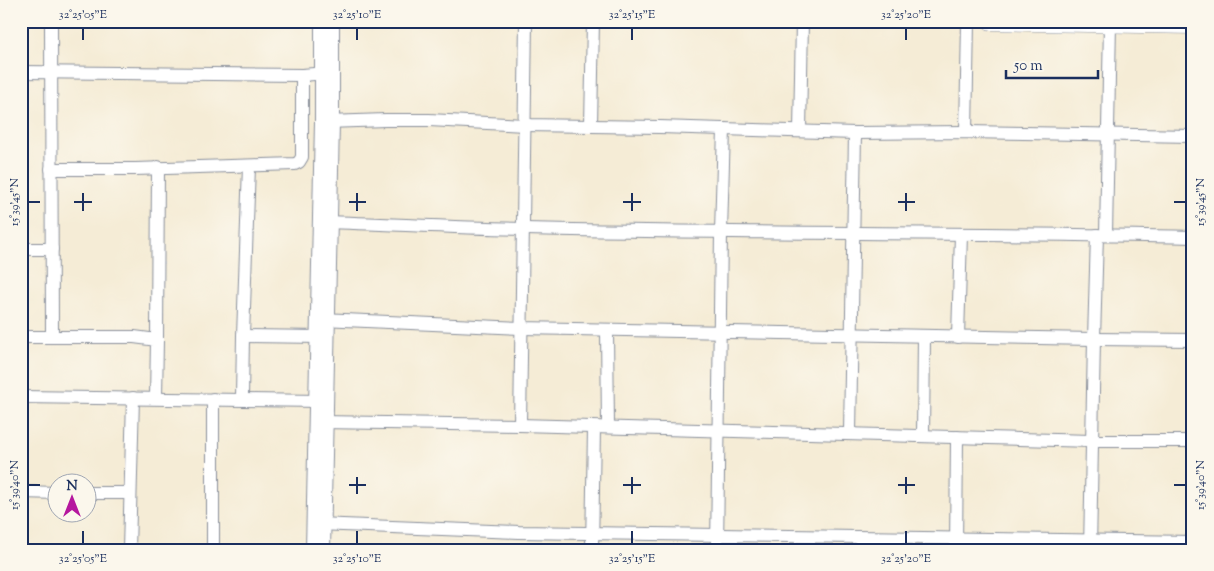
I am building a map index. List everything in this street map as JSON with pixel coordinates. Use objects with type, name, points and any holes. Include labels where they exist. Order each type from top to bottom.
[{"type":"highway","points":[[318,550],[327,122],[327,21]]},
{"type":"street","points":[[51,21],[52,337]]},
{"type":"street","points":[[520,425],[526,21]]},
{"type":"street","points":[[591,126],[592,21]]},
{"type":"street","points":[[800,131],[802,21]]},
{"type":"street","points":[[966,132],[968,21]]},
{"type":"street","points":[[991,21],[1193,25]]},
{"type":"street","points":[[1090,545],[1094,339],[1108,134],[1106,23]]},
{"type":"street","points":[[21,72],[327,73]]},
{"type":"street","points":[[51,169],[295,164],[302,157],[302,74]]},
{"type":"street","points":[[327,122],[429,120],[524,126],[855,133],[966,132],[1193,136]]},
{"type":"street","points":[[717,550],[724,129]]},
{"type":"street","points":[[850,433],[855,133]]},
{"type":"street","points":[[242,399],[249,166]]},
{"type":"street","points":[[156,398],[158,167]]},
{"type":"street","points":[[325,222],[523,229],[1193,237]]},
{"type":"street","points":[[958,337],[961,234]]},
{"type":"street","points":[[21,249],[52,249]]},
{"type":"street","points":[[243,336],[322,328],[521,328],[1193,340]]},
{"type":"street","points":[[607,330],[608,428]]},
{"type":"street","points":[[923,436],[924,336]]},
{"type":"street","points":[[21,337],[134,337],[158,340]]},
{"type":"street","points":[[21,397],[242,399],[321,411],[520,425],[594,428],[1193,441]]},
{"type":"street","points":[[129,550],[133,398]]},
{"type":"street","points":[[213,399],[214,550]]},
{"type":"street","points":[[592,550],[594,428]]},
{"type":"street","points":[[956,544],[957,437]]},
{"type":"street","points":[[21,492],[48,492]]},
{"type":"street","points":[[98,493],[130,493]]},
{"type":"street","points":[[318,524],[519,532],[717,535],[956,544],[1090,545],[1193,542]]}]
